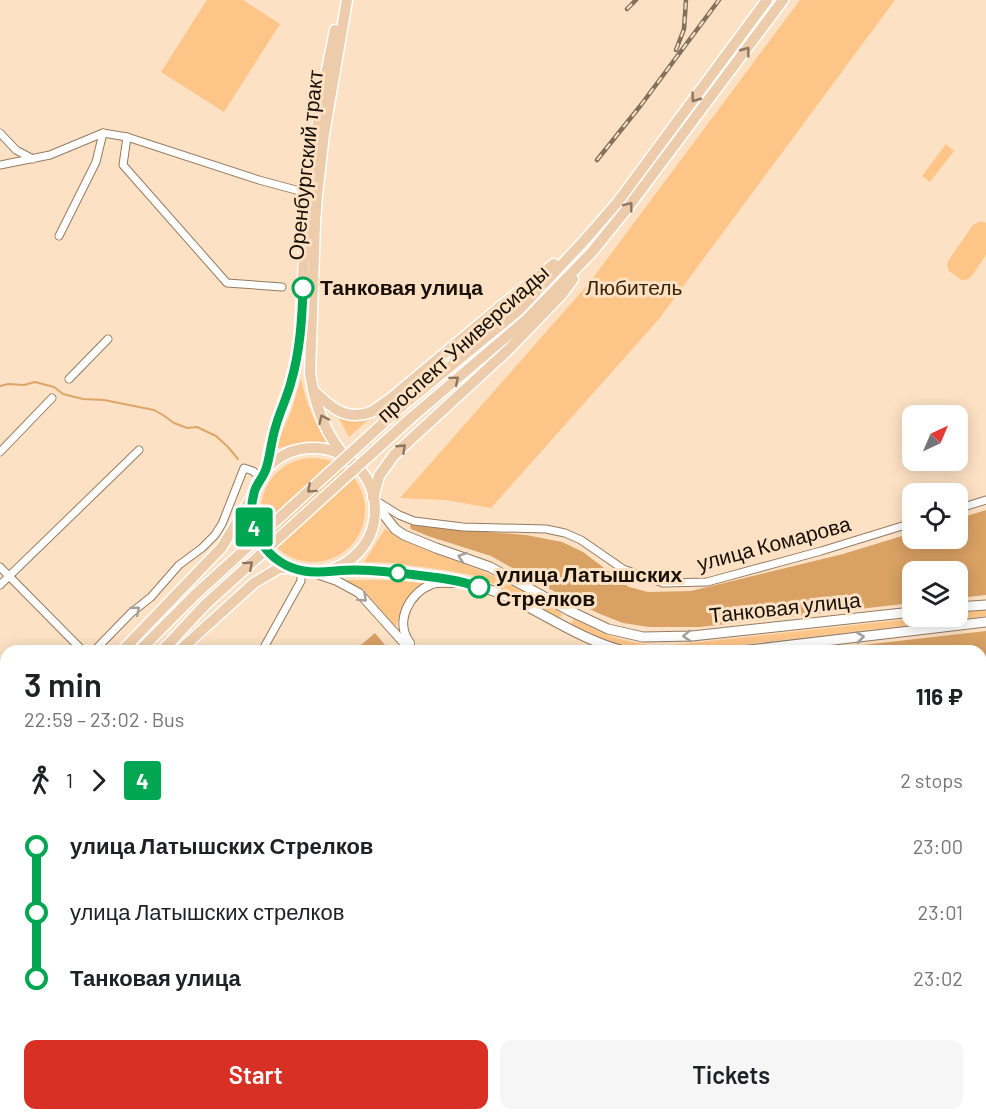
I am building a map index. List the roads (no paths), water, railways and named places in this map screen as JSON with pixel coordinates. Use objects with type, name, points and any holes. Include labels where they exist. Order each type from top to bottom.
[{"type":"main road","name":"Оренбургский тракт","points":[[263,475],[275,428],[286,401],[300,340],[307,193],[340,0]]},
{"type":"main road","name":"Оренбургский тракт","points":[[347,0],[324,134],[317,195],[310,373],[318,409],[333,441],[356,466]]},
{"type":"main road","name":"проспект Универсиады","points":[[145,645],[196,594],[401,408],[518,311],[617,203],[767,0]]},
{"type":"main road","name":"проспект Универсиады","points":[[168,645],[206,604],[411,418],[526,319],[592,252],[783,0]]},
{"type":"main road","points":[[312,390],[330,406],[346,414],[356,416],[372,412],[583,242]]},
{"type":"main road","points":[[325,571],[350,560],[368,538],[374,521],[374,500],[379,476],[394,455],[508,350],[562,294],[592,252]]},
{"type":"main road","points":[[128,645],[222,547],[263,475],[280,458],[298,450],[308,449],[336,453],[356,466],[368,483],[374,500]]},
{"type":"main road","points":[[253,494],[252,522],[258,539],[269,554],[284,565],[302,570]]},
{"type":"main road","name":"Танковая улица","points":[[374,500],[395,529],[406,536],[490,567],[608,629],[643,637],[692,636],[902,613]]},
{"type":"main road","points":[[186,645],[254,583],[279,568],[397,573],[466,583],[514,599],[603,645]]},
{"type":"main road","points":[[968,607],[986,605]]},
{"type":"main road","points":[[563,626],[570,611]]},
{"type":"main road","name":"Танковая улица","points":[[791,645],[986,622]]},
{"type":"street","points":[[0,165],[50,155],[103,133],[127,137],[259,180],[307,193]]},
{"type":"street","points":[[59,236],[96,162],[103,133]]},
{"type":"street","points":[[0,134],[16,150],[33,159]]},
{"type":"street","points":[[127,137],[123,165],[227,283],[282,287]]},
{"type":"street","points":[[69,380],[108,339]]},
{"type":"street","points":[[0,452],[52,398]]},
{"type":"street","points":[[0,585],[139,450]]},
{"type":"street","points":[[100,645],[131,613],[151,597],[179,565],[215,535],[222,524],[244,468],[263,475]]},
{"type":"street","name":"улица Комарова","points":[[374,500],[414,521],[463,527],[546,529],[565,533],[581,540],[623,569],[663,583],[707,582],[902,526]]},
{"type":"street","points":[[968,506],[986,500]]},
{"type":"street","points":[[406,536],[404,525],[408,521],[414,521]]},
{"type":"street","points":[[0,567],[77,645]]},
{"type":"street","points":[[265,645],[301,581],[302,570],[337,581],[359,593],[406,645]]},
{"type":"street","points":[[411,645],[402,627],[406,609],[418,594],[429,585],[437,583],[466,583]]},
{"type":"waterway","points":[[0,386],[35,382],[54,387],[63,394],[83,399],[104,400],[154,410],[174,423],[187,428],[197,427],[216,436],[238,459]]},
{"type":"railway","points":[[627,9],[636,0]]},
{"type":"railway","points":[[676,50],[684,29],[686,0]]},
{"type":"railway","points":[[597,160],[719,0]]},
{"type":"place","name":"Танковая улица","points":[[303,288]]},
{"type":"place","name":"улица Латышских Стрелков","points":[[479,587]]},
{"type":"park label","name":"Любитель","points":[[634,288]]}]
